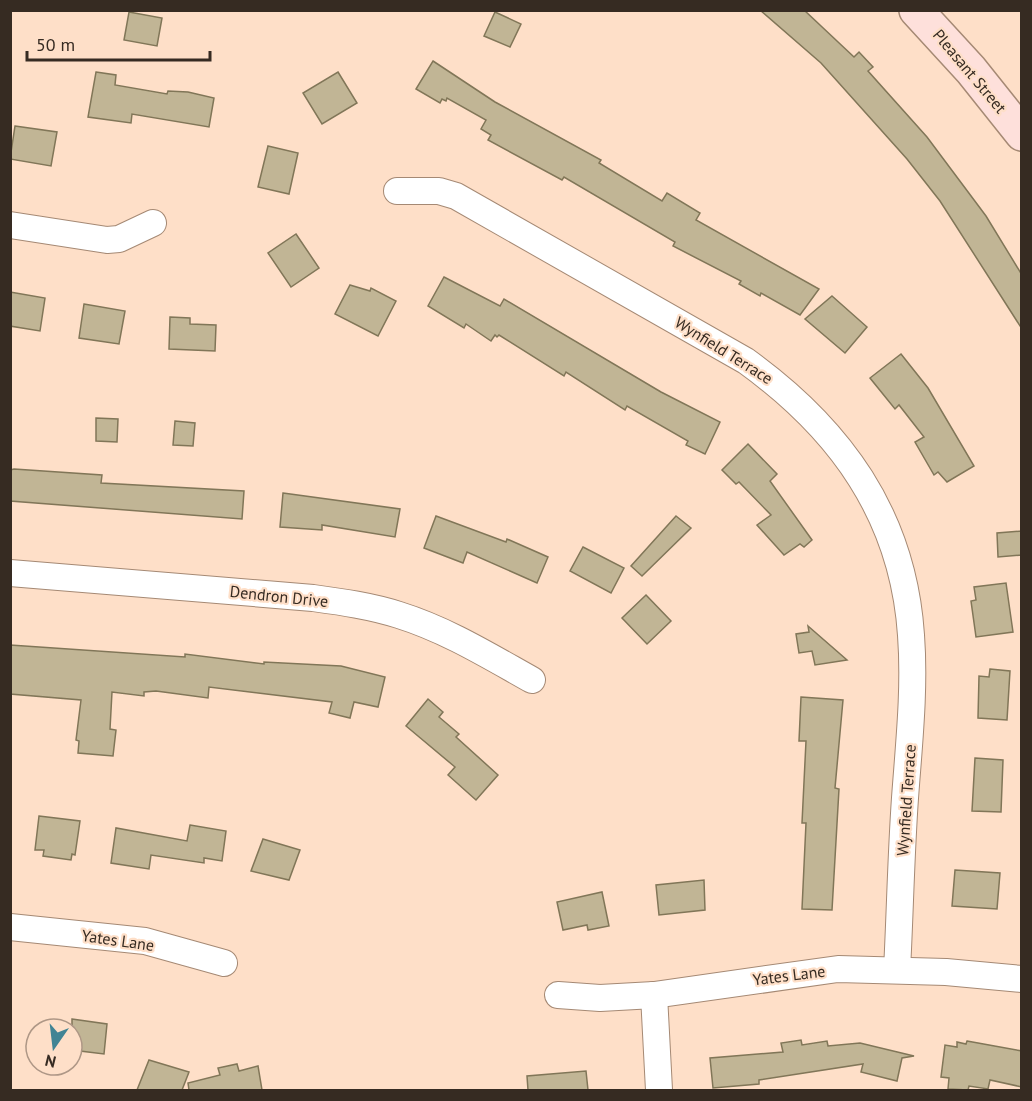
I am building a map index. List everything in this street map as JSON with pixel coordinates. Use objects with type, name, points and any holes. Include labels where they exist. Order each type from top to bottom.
[{"type":"street","name":"Pleasant Street","points":[[916,10],[971,70],[1022,134]]},
{"type":"street","name":"Wynfield Terrace","points":[[397,191],[439,191],[456,196],[746,361],[786,389],[827,431],[860,474],[875,502],[895,553],[911,633],[912,696],[897,970]]},
{"type":"street","points":[[10,225],[107,240],[119,239],[153,223]]},
{"type":"street","name":"Dendron Drive","points":[[10,573],[313,598],[358,605],[432,628],[469,644],[532,680]]},
{"type":"street","name":"Yates Lane","points":[[10,927],[145,941],[224,963]]},
{"type":"street","name":"Yates Lane","points":[[558,995],[611,998],[654,995],[838,969],[897,970],[1022,979]]},
{"type":"street","points":[[654,995],[658,1090]]},
{"type":"building","points":[[760,10],[804,10],[854,57],[859,52],[873,67],[868,71],[927,137],[986,216],[1022,275],[1022,329],[940,201],[907,159],[821,63]]},
{"type":"building","points":[[129,12],[162,18],[157,46],[124,40]]},
{"type":"building","points":[[495,12],[521,24],[510,47],[484,36]]},
{"type":"building","points":[[433,61],[495,102],[601,160],[599,163],[662,201],[667,193],[700,213],[696,220],[819,289],[800,315],[761,293],[760,296],[739,284],[741,281],[673,246],[675,242],[564,177],[562,180],[488,140],[491,135],[481,129],[486,120],[447,98],[446,101],[442,99],[440,103],[416,89]]},
{"type":"building","points":[[96,72],[116,75],[115,85],[167,94],[168,91],[188,92],[214,98],[209,127],[132,114],[131,123],[88,117]]},
{"type":"building","points":[[338,72],[357,103],[322,124],[303,93]]},
{"type":"building","points":[[15,126],[57,132],[51,166],[10,159]]},
{"type":"building","points":[[268,146],[298,153],[289,194],[258,187]]},
{"type":"building","points":[[296,234],[319,268],[291,287],[268,253]]},
{"type":"building","points":[[444,277],[500,306],[504,299],[661,392],[720,422],[705,454],[686,445],[688,441],[627,406],[625,410],[566,372],[564,376],[499,335],[497,337],[495,335],[491,341],[466,324],[464,328],[428,306]]},
{"type":"building","points":[[350,285],[370,291],[371,288],[396,301],[378,336],[335,314]]},
{"type":"building","points":[[10,292],[45,298],[40,331],[10,326]]},
{"type":"building","points":[[832,296],[867,327],[845,353],[805,319]]},
{"type":"building","points":[[84,304],[125,311],[119,344],[79,338]]},
{"type":"building","points":[[170,317],[190,318],[190,324],[216,325],[215,351],[169,349]]},
{"type":"building","points":[[901,354],[928,388],[974,466],[947,482],[938,472],[934,475],[915,442],[924,437],[899,405],[895,409],[870,378]]},
{"type":"building","points":[[96,418],[118,419],[117,442],[96,441]]},
{"type":"building","points":[[175,421],[195,423],[193,446],[173,445]]},
{"type":"building","points":[[748,444],[777,474],[770,481],[812,540],[804,547],[800,544],[784,555],[757,525],[771,515],[739,482],[736,484],[722,470]]},
{"type":"building","points":[[10,470],[102,475],[101,483],[244,491],[242,519],[10,501]]},
{"type":"building","points":[[283,493],[400,509],[395,537],[322,525],[322,530],[280,527]]},
{"type":"building","points":[[436,516],[506,542],[507,539],[548,557],[537,583],[467,552],[463,563],[424,548]]},
{"type":"building","points":[[676,516],[691,528],[642,576],[631,566]]},
{"type":"building","points":[[1022,531],[1022,555],[998,557],[997,533]]},
{"type":"building","points":[[583,547],[624,568],[611,593],[570,571]]},
{"type":"building","points":[[1006,583],[1013,632],[976,637],[971,601],[976,600],[974,587]]},
{"type":"building","points":[[646,595],[671,621],[647,644],[622,618]]},
{"type":"building","points":[[808,626],[847,660],[815,665],[812,651],[799,653],[796,634],[809,632]]},
{"type":"building","points":[[10,645],[185,657],[185,654],[264,664],[264,662],[341,666],[385,677],[378,707],[354,702],[350,718],[329,713],[332,702],[209,687],[208,698],[156,691],[144,692],[144,696],[112,692],[110,729],[116,730],[113,756],[78,753],[79,741],[76,740],[81,700],[10,694]]},
{"type":"building","points":[[990,669],[1010,671],[1007,720],[978,718],[979,676],[989,677]]},
{"type":"building","points":[[801,697],[843,700],[835,788],[839,789],[832,910],[802,909],[806,823],[802,823],[806,741],[799,741]]},
{"type":"building","points":[[428,699],[443,712],[439,717],[459,734],[456,737],[498,775],[476,800],[448,775],[455,767],[406,726]]},
{"type":"building","points":[[975,758],[1003,760],[1001,812],[972,811]]},
{"type":"building","points":[[39,816],[80,821],[75,855],[72,854],[71,860],[43,856],[44,850],[35,850]]},
{"type":"building","points":[[190,825],[226,831],[222,861],[204,858],[204,863],[151,855],[149,869],[111,863],[116,828],[187,841]]},
{"type":"building","points":[[263,839],[300,850],[289,880],[251,871]]},
{"type":"building","points":[[955,870],[1000,873],[997,909],[952,906]]},
{"type":"building","points":[[704,880],[705,910],[659,915],[656,885]]},
{"type":"building","points":[[602,892],[609,926],[588,930],[587,925],[563,930],[557,902]]},
{"type":"building","points":[[84,1021],[107,1024],[104,1054],[84,1052]]},
{"type":"building","points":[[801,1040],[802,1045],[827,1041],[828,1046],[860,1043],[914,1056],[902,1058],[897,1081],[861,1072],[863,1064],[759,1080],[759,1084],[713,1088],[710,1058],[783,1052],[781,1043]]},
{"type":"building","points":[[967,1041],[1022,1051],[1022,1087],[990,1080],[988,1089],[969,1086],[968,1090],[948,1089],[949,1078],[941,1077],[945,1045],[957,1047],[957,1042],[966,1044]]},
{"type":"building","points":[[149,1060],[189,1072],[182,1090],[137,1090]]},
{"type":"building","points":[[237,1064],[239,1071],[258,1066],[262,1090],[189,1090],[188,1083],[220,1075],[218,1068]]},
{"type":"building","points":[[586,1071],[588,1090],[528,1090],[527,1076]]}]
